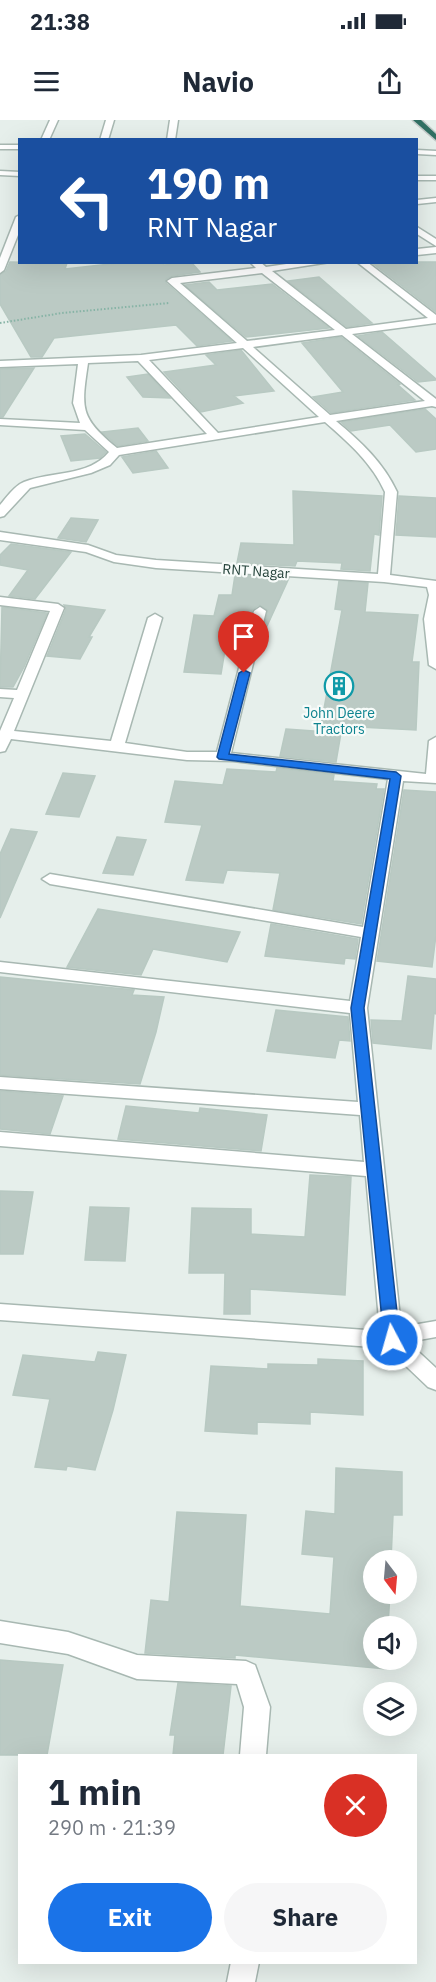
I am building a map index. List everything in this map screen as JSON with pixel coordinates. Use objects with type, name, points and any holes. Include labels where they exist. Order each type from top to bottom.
[{"type":"highway","points":[[417,120],[436,138]]},
{"type":"street","points":[[46,138],[54,120]]},
{"type":"street","points":[[105,138],[110,120]]},
{"type":"street","points":[[171,138],[174,120]]},
{"type":"street","points":[[0,147],[18,147]]},
{"type":"street","points":[[418,152],[436,153]]},
{"type":"street","points":[[0,173],[18,174]]},
{"type":"street","points":[[418,178],[436,178]]},
{"type":"street","points":[[418,202],[436,200]]},
{"type":"street","points":[[0,270],[18,222]]},
{"type":"street","points":[[418,231],[436,243]]},
{"type":"street","points":[[418,252],[436,250]]},
{"type":"street","points":[[292,264],[258,266],[172,280],[328,419],[387,481],[391,492],[384,578]]},
{"type":"street","points":[[364,264],[436,320]]},
{"type":"street","points":[[258,266],[435,403]]},
{"type":"street","points":[[0,364],[141,358],[436,320]]},
{"type":"street","points":[[141,358],[214,436]]},
{"type":"street","points":[[84,360],[78,398],[79,412],[87,427],[115,452]]},
{"type":"street","points":[[0,513],[14,495],[26,485],[87,471],[106,463],[115,452],[435,403]]},
{"type":"street","points":[[0,422],[87,427]]},
{"type":"street","name":"RNT Nagar","points":[[0,536],[88,549],[114,558],[156,564],[384,578],[432,584],[434,588],[431,619],[436,665]]},
{"type":"street","points":[[0,601],[58,608],[3,741],[117,747],[187,756],[223,757],[435,779],[436,741]]},
{"type":"street","points":[[223,757],[260,610]]},
{"type":"street","points":[[117,747],[155,618]]},
{"type":"street","points":[[0,693],[22,694]]},
{"type":"street","points":[[396,776],[358,1008],[392,1340],[436,1381]]},
{"type":"street","points":[[50,879],[370,933]]},
{"type":"street","points":[[0,967],[358,1008]]},
{"type":"street","points":[[0,1083],[368,1109]]},
{"type":"street","points":[[0,1139],[374,1170]]},
{"type":"street","points":[[0,1312],[392,1340],[405,1334],[436,1329]]},
{"type":"street","points":[[0,1632],[68,1643],[137,1667],[246,1672],[257,1707],[253,1754]]},
{"type":"street","points":[[241,1982],[245,1964]]},
{"type":"path","points":[[0,323],[62,313],[194,299]]},
{"type":"building","points":[[10,262],[67,264],[65,269],[110,264],[193,264],[200,272],[172,276],[166,279],[166,283],[232,341],[197,346],[176,325],[54,338],[42,357],[31,357],[0,304],[0,275],[6,271]]},
{"type":"building","points":[[436,262],[436,312],[374,264]]},
{"type":"building","points":[[319,277],[372,323],[347,327],[288,281]]},
{"type":"building","points":[[209,282],[217,290],[272,284],[329,328],[246,337],[185,285]]},
{"type":"building","points":[[382,332],[436,380],[418,382],[358,336]]},
{"type":"building","points":[[341,337],[400,384],[398,385],[415,400],[331,413],[313,397],[343,392],[302,343]]},
{"type":"building","points":[[241,350],[274,391],[234,396],[243,403],[201,412],[164,372],[216,365],[206,355]]},
{"type":"building","points":[[34,368],[3,417],[0,417],[0,369]]},
{"type":"building","points":[[148,374],[170,398],[143,397],[127,377]]},
{"type":"building","points":[[425,409],[436,419],[436,449],[416,452],[390,425],[351,431],[341,422]]},
{"type":"building","points":[[138,428],[148,441],[118,446],[102,432]]},
{"type":"building","points":[[85,434],[106,452],[100,458],[71,461],[61,436]]},
{"type":"building","points":[[156,451],[168,468],[133,473],[122,457]]},
{"type":"building","points":[[293,491],[382,496],[379,535],[374,534],[370,571],[341,569],[342,563],[297,561],[295,566],[237,563],[241,543],[294,545]]},
{"type":"building","points":[[399,496],[436,498],[436,537],[396,535]]},
{"type":"building","points":[[71,518],[98,520],[86,542],[58,538]]},
{"type":"building","points":[[11,544],[71,552],[35,599],[9,596],[28,570],[0,565],[0,555]]},
{"type":"building","points":[[235,575],[289,578],[262,637],[268,610],[259,605],[252,610],[243,644],[226,644],[221,674],[184,672],[194,615],[214,616],[219,595],[232,595]]},
{"type":"building","points":[[339,581],[368,583],[365,612],[418,615],[412,662],[419,662],[416,730],[321,725],[342,610],[335,609]]},
{"type":"building","points":[[64,605],[105,610],[89,637],[92,637],[80,659],[47,656],[66,609]]},
{"type":"building","points":[[2,607],[47,613],[13,687],[0,687]]},
{"type":"building","points":[[286,729],[341,733],[336,762],[280,756]]},
{"type":"building","points":[[277,768],[334,775],[333,781],[377,784],[376,789],[384,789],[361,924],[273,910],[280,873],[227,870],[223,883],[186,880],[202,825],[165,822],[175,781],[223,785],[227,769],[276,772]]},
{"type":"building","points":[[63,773],[95,776],[79,817],[46,814]]},
{"type":"building","points":[[404,790],[436,792],[436,935],[432,967],[377,961]]},
{"type":"building","points":[[11,829],[37,832],[0,918],[0,854]]},
{"type":"building","points":[[117,837],[146,840],[133,875],[103,873]]},
{"type":"building","points":[[98,909],[240,932],[227,962],[153,949],[141,975],[67,967]]},
{"type":"building","points":[[271,924],[358,939],[355,959],[345,958],[344,964],[265,956]]},
{"type":"building","points":[[408,976],[436,979],[436,1014],[434,1013],[431,1049],[373,1043],[371,1020],[402,1021]]},
{"type":"building","points":[[0,977],[134,990],[132,995],[164,997],[140,1084],[0,1075]]},
{"type":"building","points":[[276,1010],[348,1017],[350,1041],[339,1040],[335,1058],[267,1051]]},
{"type":"building","points":[[0,1091],[63,1096],[50,1134],[0,1129]]},
{"type":"building","points":[[126,1106],[199,1113],[200,1108],[267,1115],[261,1151],[118,1139]]},
{"type":"building","points":[[310,1175],[351,1177],[345,1295],[250,1289],[250,1314],[224,1314],[225,1273],[189,1273],[192,1208],[251,1209],[251,1234],[305,1237]]},
{"type":"building","points":[[0,1191],[33,1192],[23,1254],[0,1254]]},
{"type":"building","points":[[90,1207],[129,1208],[125,1261],[85,1260]]},
{"type":"building","points":[[98,1352],[126,1355],[95,1470],[67,1466],[66,1470],[35,1467],[50,1399],[13,1395],[23,1355],[95,1362]]},
{"type":"building","points":[[318,1359],[363,1361],[363,1415],[310,1412],[310,1424],[257,1422],[257,1434],[205,1431],[211,1366],[268,1369],[268,1364],[318,1365]]},
{"type":"building","points":[[336,1468],[402,1472],[402,1515],[393,1515],[391,1550],[363,1550],[363,1604],[389,1604],[389,1616],[363,1616],[363,1667],[235,1655],[235,1658],[145,1653],[151,1600],[169,1602],[177,1512],[246,1515],[240,1606],[330,1614],[334,1557],[302,1554],[306,1511],[335,1514]]},
{"type":"building","points":[[0,1660],[63,1665],[47,1754],[0,1755]]},
{"type":"building","points":[[178,1683],[231,1686],[223,1754],[173,1754],[175,1735],[170,1735]]},
{"type":"place","name":"John Deere Tractors","points":[[339,686]]},
{"type":"route","points":[[244,673],[223,757],[396,776],[358,1008],[392,1340]]}]
